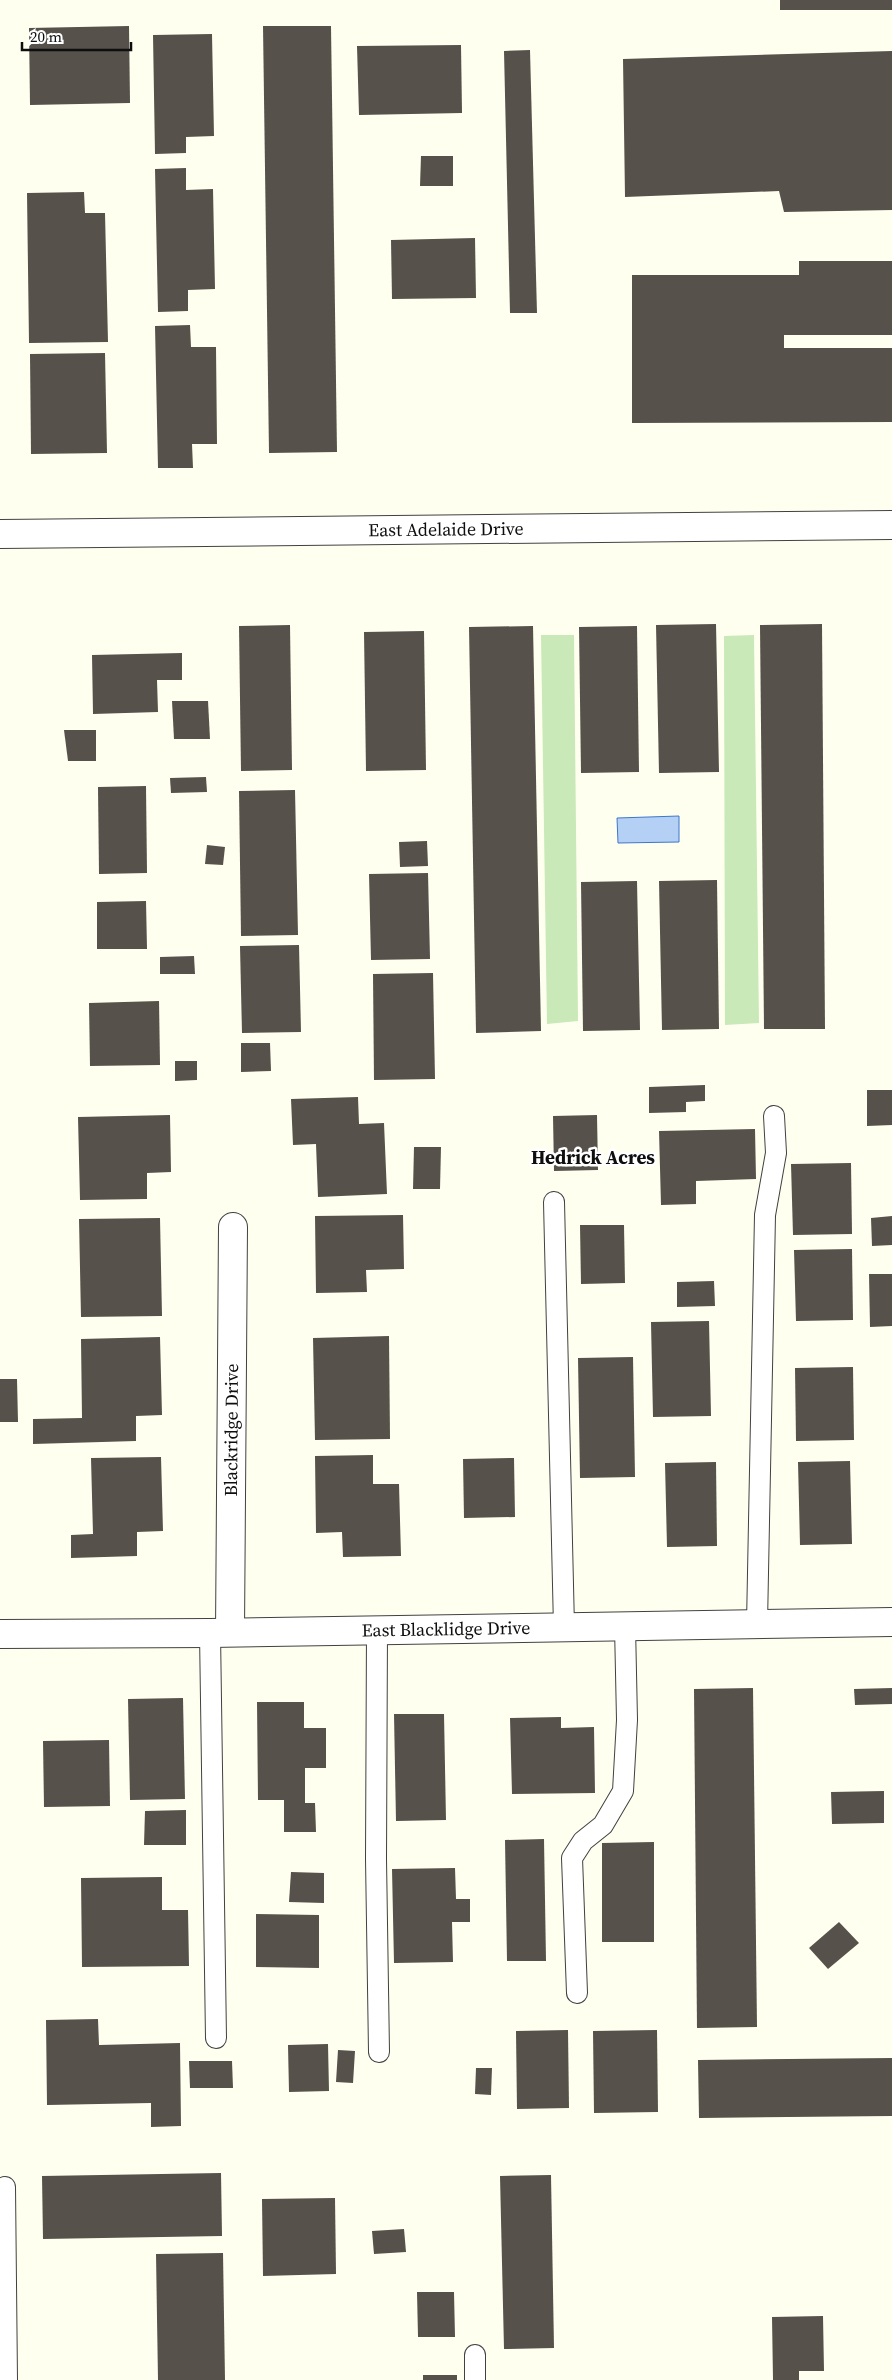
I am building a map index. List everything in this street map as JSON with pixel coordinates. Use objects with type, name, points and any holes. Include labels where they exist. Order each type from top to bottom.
[{"type":"street","name":"East Adelaide Drive","points":[[0,534],[892,525]]},
{"type":"street","name":"Blackridge Drive","points":[[220,1633],[233,1226]]},
{"type":"street","name":"East Blacklidge Drive","points":[[0,1634],[220,1633],[892,1622]]},
{"type":"lane","points":[[757,1624],[765,1215],[776,1153],[774,1116]]},
{"type":"lane","points":[[554,1202],[564,1627]]},
{"type":"lane","points":[[577,1992],[572,1858],[583,1841],[603,1825],[623,1791],[627,1720],[626,1626]]},
{"type":"lane","points":[[377,1630],[376,1859],[379,2052]]},
{"type":"lane","points":[[216,2038],[220,1633]]},
{"type":"lane","points":[[5,2187],[6,2380]]},
{"type":"lane","points":[[475,2355],[475,2380]]},
{"type":"green space","points":[[541,635],[574,635],[578,1021],[547,1024]]},
{"type":"green space","points":[[754,635],[759,1023],[725,1025],[724,636]]},
{"type":"water","points":[[679,816],[679,842],[618,843],[617,818]]},
{"type":"building","points":[[780,0],[892,0],[892,10],[780,10]]},
{"type":"building","points":[[129,26],[130,103],[30,105],[29,28]]},
{"type":"building","points":[[263,26],[331,26],[337,452],[269,453]]},
{"type":"building","points":[[212,34],[214,136],[186,137],[186,153],[155,154],[153,35]]},
{"type":"building","points":[[461,45],[462,113],[359,115],[357,46]]},
{"type":"building","points":[[530,50],[537,313],[510,313],[504,51]]},
{"type":"building","points":[[892,51],[892,210],[784,212],[779,191],[625,197],[623,59]]},
{"type":"building","points":[[421,156],[453,156],[453,186],[420,186]]},
{"type":"building","points":[[186,168],[186,190],[213,189],[215,289],[188,290],[188,311],[158,312],[155,169]]},
{"type":"building","points":[[84,192],[85,213],[105,213],[108,342],[29,343],[27,193]]},
{"type":"building","points":[[475,238],[476,298],[392,299],[391,240]]},
{"type":"building","points":[[799,261],[892,261],[892,335],[784,335],[784,348],[892,348],[892,422],[632,423],[632,275],[799,275]]},
{"type":"building","points":[[190,325],[191,347],[216,347],[217,444],[192,444],[193,468],[158,468],[155,326]]},
{"type":"building","points":[[105,353],[107,453],[31,454],[30,354]]},
{"type":"building","points":[[716,624],[719,772],[659,773],[656,625]]},
{"type":"building","points":[[822,624],[825,1029],[764,1029],[760,625]]},
{"type":"building","points":[[290,625],[292,770],[241,771],[239,626]]},
{"type":"building","points":[[533,626],[541,1031],[476,1033],[469,627]]},
{"type":"building","points":[[637,626],[639,772],[581,773],[579,627]]},
{"type":"building","points":[[424,631],[426,770],[366,771],[364,632]]},
{"type":"building","points":[[182,653],[182,680],[157,680],[158,712],[93,714],[92,655]]},
{"type":"building","points":[[172,701],[208,701],[210,739],[174,739]]},
{"type":"building","points":[[64,730],[96,730],[96,761],[68,761]]},
{"type":"building","points":[[206,777],[207,792],[171,793],[170,778]]},
{"type":"building","points":[[146,786],[147,873],[99,874],[98,787]]},
{"type":"building","points":[[295,790],[298,935],[241,936],[239,791]]},
{"type":"building","points":[[427,841],[428,866],[400,867],[399,842]]},
{"type":"building","points":[[207,845],[225,847],[223,865],[205,864]]},
{"type":"building","points":[[428,873],[430,959],[371,960],[369,874]]},
{"type":"building","points":[[717,880],[719,1029],[662,1030],[659,881]]},
{"type":"building","points":[[637,881],[640,1030],[583,1031],[581,882]]},
{"type":"building","points":[[146,901],[147,949],[97,949],[97,902]]},
{"type":"building","points":[[299,945],[301,1032],[242,1033],[240,946]]},
{"type":"building","points":[[194,956],[195,974],[160,974],[160,957]]},
{"type":"building","points":[[433,973],[435,1079],[374,1080],[373,974]]},
{"type":"building","points":[[159,1001],[160,1065],[90,1066],[89,1003]]},
{"type":"building","points":[[241,1043],[270,1043],[271,1071],[241,1072]]},
{"type":"building","points":[[175,1061],[197,1061],[197,1080],[175,1081]]},
{"type":"building","points":[[705,1085],[705,1101],[686,1102],[686,1112],[649,1113],[649,1087]]},
{"type":"building","points":[[867,1090],[892,1090],[892,1125],[867,1126]]},
{"type":"building","points":[[358,1097],[359,1124],[384,1123],[387,1194],[318,1197],[316,1144],[293,1145],[291,1099]]},
{"type":"building","points":[[170,1115],[171,1172],[147,1173],[147,1199],[80,1200],[78,1117]]},
{"type":"building","points":[[597,1115],[598,1170],[554,1171],[553,1116]]},
{"type":"building","points":[[755,1129],[756,1179],[696,1181],[696,1204],[661,1205],[659,1131]]},
{"type":"building","points":[[414,1147],[441,1147],[440,1189],[413,1189]]},
{"type":"building","points":[[851,1163],[852,1234],[793,1235],[791,1164]]},
{"type":"building","points":[[403,1215],[404,1269],[366,1270],[367,1292],[316,1293],[315,1216]]},
{"type":"building","points":[[892,1216],[892,1245],[872,1246],[871,1218]]},
{"type":"building","points":[[160,1218],[162,1316],[81,1317],[79,1219]]},
{"type":"building","points":[[580,1225],[624,1225],[625,1283],[581,1284]]},
{"type":"building","points":[[852,1249],[853,1320],[796,1321],[794,1250]]},
{"type":"building","points":[[869,1274],[892,1274],[892,1326],[870,1327]]},
{"type":"building","points":[[714,1281],[715,1306],[677,1307],[677,1282]]},
{"type":"building","points":[[709,1321],[711,1416],[653,1417],[651,1322]]},
{"type":"building","points":[[389,1336],[390,1439],[315,1440],[313,1338]]},
{"type":"building","points":[[160,1337],[162,1415],[136,1416],[136,1441],[33,1444],[33,1419],[82,1418],[81,1339]]},
{"type":"building","points":[[633,1357],[635,1477],[580,1478],[578,1358]]},
{"type":"building","points":[[853,1367],[854,1440],[796,1441],[795,1368]]},
{"type":"building","points":[[0,1379],[17,1379],[18,1422],[0,1422]]},
{"type":"building","points":[[373,1455],[373,1484],[399,1484],[401,1556],[343,1557],[342,1532],[316,1533],[315,1456]]},
{"type":"building","points":[[161,1457],[163,1531],[137,1532],[137,1556],[71,1558],[71,1535],[93,1534],[91,1458]]},
{"type":"building","points":[[514,1458],[515,1517],[464,1518],[463,1459]]},
{"type":"building","points":[[850,1461],[852,1544],[800,1545],[798,1462]]},
{"type":"building","points":[[716,1462],[717,1546],[667,1547],[665,1463]]},
{"type":"building","points":[[753,1688],[757,2027],[697,2028],[694,1689]]},
{"type":"building","points":[[892,1688],[892,1704],[855,1705],[854,1689]]},
{"type":"building","points":[[183,1698],[185,1799],[130,1800],[128,1699]]},
{"type":"building","points":[[257,1702],[304,1702],[304,1728],[326,1728],[326,1768],[305,1768],[305,1803],[315,1803],[316,1832],[284,1832],[284,1800],[258,1800]]},
{"type":"building","points":[[394,1714],[444,1714],[446,1820],[396,1821]]},
{"type":"building","points":[[561,1717],[561,1728],[594,1727],[595,1793],[512,1794],[510,1718]]},
{"type":"building","points":[[109,1740],[110,1806],[44,1807],[43,1741]]},
{"type":"building","points":[[884,1791],[884,1823],[832,1824],[831,1792]]},
{"type":"building","points":[[186,1810],[186,1845],[144,1845],[145,1811]]},
{"type":"building","points":[[544,1839],[546,1961],[507,1961],[505,1840]]},
{"type":"building","points":[[654,1842],[654,1942],[602,1942],[602,1843]]},
{"type":"building","points":[[455,1868],[456,1899],[470,1899],[470,1922],[452,1922],[453,1962],[394,1963],[392,1869]]},
{"type":"building","points":[[291,1872],[324,1873],[324,1903],[289,1902]]},
{"type":"building","points":[[162,1877],[162,1910],[188,1910],[189,1966],[82,1967],[81,1878]]},
{"type":"building","points":[[256,1914],[319,1915],[319,1968],[256,1967]]},
{"type":"building","points":[[839,1922],[859,1943],[828,1969],[809,1948]]},
{"type":"building","points":[[98,2019],[99,2045],[180,2043],[181,2126],[151,2127],[151,2103],[47,2105],[46,2020]]},
{"type":"building","points":[[568,2030],[569,2108],[517,2109],[516,2031]]},
{"type":"building","points":[[657,2030],[658,2112],[594,2113],[593,2031]]},
{"type":"building","points":[[328,2044],[329,2091],[289,2092],[288,2045]]},
{"type":"building","points":[[338,2050],[355,2051],[353,2083],[336,2082]]},
{"type":"building","points":[[892,2058],[892,2116],[699,2118],[698,2060]]},
{"type":"building","points":[[189,2061],[232,2061],[233,2088],[190,2088]]},
{"type":"building","points":[[476,2068],[492,2068],[491,2095],[475,2094]]},
{"type":"building","points":[[221,2173],[222,2236],[43,2239],[42,2176]]},
{"type":"building","points":[[551,2175],[554,2348],[504,2349],[500,2176]]},
{"type":"building","points":[[335,2198],[336,2274],[263,2276],[262,2199]]},
{"type":"building","points":[[404,2229],[406,2252],[374,2254],[372,2231]]},
{"type":"building","points":[[223,2253],[225,2380],[158,2380],[156,2254]]},
{"type":"building","points":[[417,2292],[454,2292],[455,2337],[418,2337]]},
{"type":"building","points":[[823,2316],[824,2371],[799,2371],[799,2380],[773,2380],[772,2317]]},
{"type":"building","points":[[423,2375],[457,2375],[457,2380],[423,2380]]},
{"type":"district","name":"Hedrick Acres","points":[[593,1157]]}]
